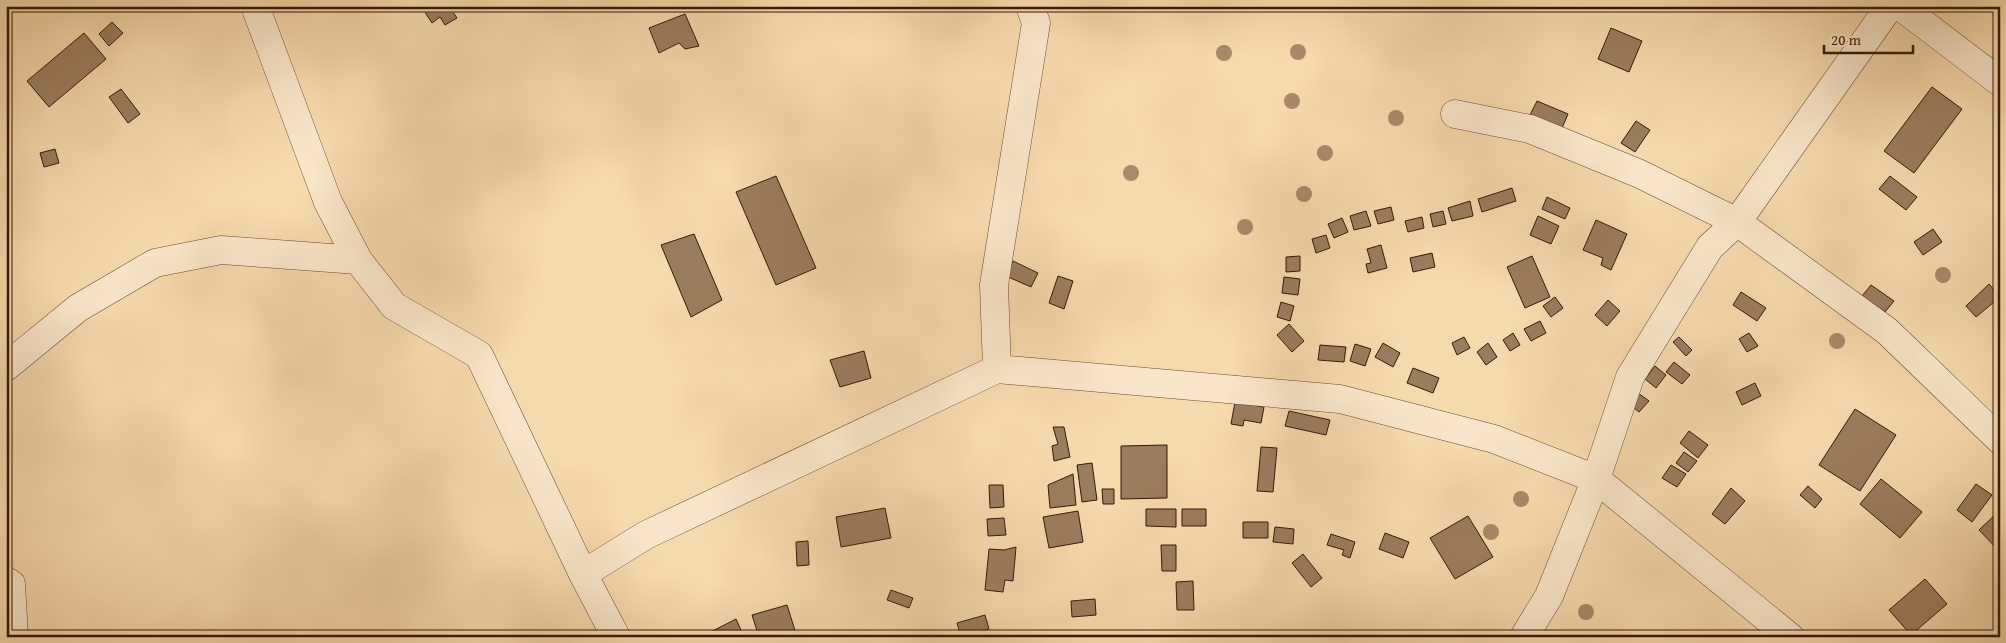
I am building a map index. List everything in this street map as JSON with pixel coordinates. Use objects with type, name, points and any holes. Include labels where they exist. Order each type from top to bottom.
[{"type":"street","points":[[255,6],[328,202],[358,260],[394,306],[479,355],[583,574],[616,637]]},
{"type":"street","points":[[997,369],[994,285],[1036,23],[1030,6]]},
{"type":"street","points":[[1524,637],[1549,596],[1596,479],[1630,377],[1710,247],[1737,222],[1890,6]]},
{"type":"street","points":[[1900,6],[2000,82]]},
{"type":"street","points":[[1455,114],[1530,129],[1640,174],[1737,222],[1887,331],[2000,440]]},
{"type":"street","points":[[6,367],[78,308],[155,263],[221,250],[358,260]]},
{"type":"street","points":[[583,574],[646,535],[997,369],[1340,399],[1494,439],[1596,479],[1790,637]]},
{"type":"street","points":[[6,581],[11,584],[14,637]]},
{"type":"building","points":[[421,6],[449,6],[457,18],[445,25],[440,17],[432,23]]},
{"type":"building","points":[[685,14],[699,46],[685,49],[679,43],[659,53],[649,28]]},
{"type":"building","points":[[112,22],[123,33],[109,46],[99,34]]},
{"type":"building","points":[[1611,28],[1642,41],[1629,72],[1598,59]]},
{"type":"building","points":[[84,33],[106,59],[49,107],[27,81]]},
{"type":"building","points":[[1932,87],[1962,109],[1914,173],[1884,151]]},
{"type":"building","points":[[121,89],[140,114],[128,123],[109,97]]},
{"type":"building","points":[[1537,101],[1568,114],[1562,128],[1530,115]]},
{"type":"building","points":[[1636,121],[1650,130],[1635,152],[1621,143]]},
{"type":"building","points":[[55,149],[59,163],[44,167],[40,153]]},
{"type":"building","points":[[776,176],[816,268],[776,285],[736,192]]},
{"type":"building","points":[[1890,176],[1917,197],[1906,210],[1879,189]]},
{"type":"building","points":[[1512,188],[1516,201],[1482,212],[1478,199]]},
{"type":"building","points":[[1547,197],[1570,208],[1565,219],[1542,209]]},
{"type":"building","points":[[1470,201],[1473,216],[1452,221],[1448,208]]},
{"type":"building","points":[[1391,207],[1394,220],[1378,224],[1374,211]]},
{"type":"building","points":[[1366,211],[1371,226],[1354,230],[1350,216]]},
{"type":"building","points":[[1443,211],[1446,224],[1433,227],[1430,214]]},
{"type":"building","points":[[1538,216],[1559,226],[1551,244],[1530,235]]},
{"type":"building","points":[[1422,217],[1424,228],[1408,232],[1405,221]]},
{"type":"building","points":[[1342,218],[1348,232],[1334,238],[1328,224]]},
{"type":"building","points":[[1596,220],[1627,234],[1611,270],[1601,265],[1603,258],[1583,250]]},
{"type":"building","points":[[1933,229],[1942,242],[1923,255],[1914,242]]},
{"type":"building","points":[[694,234],[722,300],[691,317],[661,245]]},
{"type":"building","points":[[1326,235],[1330,248],[1316,253],[1312,239]]},
{"type":"building","points":[[1381,245],[1387,268],[1368,273],[1366,264],[1371,263],[1367,249]]},
{"type":"building","points":[[1432,253],[1435,267],[1413,272],[1410,258]]},
{"type":"building","points":[[1300,256],[1300,271],[1286,272],[1286,257]]},
{"type":"building","points":[[1532,256],[1550,297],[1525,308],[1507,267]]},
{"type":"building","points":[[1013,261],[1038,273],[1031,287],[1006,276]]},
{"type":"building","points":[[1058,276],[1073,281],[1064,309],[1049,303]]},
{"type":"building","points":[[1284,277],[1300,279],[1298,295],[1282,293]]},
{"type":"building","points":[[1989,284],[2000,297],[1976,317],[1966,306]]},
{"type":"building","points":[[1871,285],[1894,301],[1885,312],[1862,296]]},
{"type":"building","points":[[1741,292],[1766,308],[1757,321],[1733,305]]},
{"type":"building","points":[[1555,297],[1563,308],[1551,317],[1543,306]]},
{"type":"building","points":[[1608,300],[1620,311],[1607,326],[1595,315]]},
{"type":"building","points":[[1281,302],[1294,306],[1290,321],[1277,317]]},
{"type":"building","points":[[1540,321],[1546,333],[1531,341],[1524,329]]},
{"type":"building","points":[[1289,324],[1304,341],[1292,352],[1277,335]]},
{"type":"building","points":[[1513,333],[1520,345],[1510,351],[1503,340]]},
{"type":"building","points":[[1749,333],[1758,346],[1747,352],[1739,339]]},
{"type":"building","points":[[1464,337],[1470,348],[1457,355],[1452,343]]},
{"type":"building","points":[[1679,337],[1692,350],[1686,356],[1673,342]]},
{"type":"building","points":[[1383,343],[1400,353],[1393,367],[1375,357]]},
{"type":"building","points":[[1488,343],[1497,357],[1486,365],[1477,352]]},
{"type":"building","points":[[1355,344],[1371,349],[1365,366],[1350,361]]},
{"type":"building","points":[[1320,345],[1346,347],[1344,362],[1318,360]]},
{"type":"building","points":[[864,351],[871,378],[840,387],[830,360]]},
{"type":"building","points":[[1674,362],[1690,375],[1682,384],[1666,372]]},
{"type":"building","points":[[1655,366],[1666,375],[1656,388],[1645,379]]},
{"type":"building","points":[[1413,368],[1439,378],[1433,393],[1407,383]]},
{"type":"building","points":[[1755,383],[1761,396],[1742,405],[1736,392]]},
{"type":"building","points":[[1638,393],[1649,401],[1639,412],[1629,404]]},
{"type":"building","points":[[1235,402],[1264,407],[1261,423],[1244,420],[1243,426],[1231,424]]},
{"type":"building","points":[[1855,409],[1896,435],[1860,491],[1819,465]]},
{"type":"building","points":[[1289,411],[1330,420],[1326,435],[1285,426]]},
{"type":"building","points":[[1053,427],[1064,427],[1070,457],[1054,461],[1052,446],[1058,444]]},
{"type":"building","points":[[1689,431],[1708,445],[1698,458],[1680,443]]},
{"type":"building","points":[[1167,445],[1167,498],[1121,499],[1121,446]]},
{"type":"building","points":[[1261,447],[1277,448],[1273,492],[1257,491]]},
{"type":"building","points":[[1684,452],[1697,461],[1688,472],[1676,463]]},
{"type":"building","points":[[1092,463],[1097,500],[1082,502],[1077,465]]},
{"type":"building","points":[[1671,465],[1686,474],[1677,487],[1662,478]]},
{"type":"building","points":[[1073,474],[1076,505],[1050,508],[1048,485]]},
{"type":"building","points":[[1881,479],[1922,512],[1900,538],[1860,504]]},
{"type":"building","points":[[1976,484],[1992,495],[1972,522],[1957,510]]},
{"type":"building","points":[[989,485],[1003,485],[1004,507],[990,508]]},
{"type":"building","points":[[1808,486],[1822,499],[1815,508],[1800,495]]},
{"type":"building","points":[[1731,488],[1745,501],[1725,524],[1712,514]]},
{"type":"building","points":[[1102,489],[1114,489],[1114,504],[1103,504]]},
{"type":"building","points":[[885,508],[891,538],[841,547],[836,517]]},
{"type":"building","points":[[1146,509],[1176,509],[1176,527],[1146,526]]},
{"type":"building","points":[[1182,509],[1206,509],[1206,526],[1182,526]]},
{"type":"building","points":[[1078,511],[1083,542],[1049,548],[1043,517]]},
{"type":"building","points":[[1997,513],[2000,516],[2000,552],[1979,530]]},
{"type":"building","points":[[1468,516],[1493,557],[1455,579],[1430,538]]},
{"type":"building","points":[[1004,518],[1006,535],[988,536],[987,519]]},
{"type":"building","points":[[1243,522],[1268,522],[1268,538],[1243,538]]},
{"type":"building","points":[[1275,527],[1294,529],[1293,544],[1273,542]]},
{"type":"building","points":[[1385,533],[1409,542],[1403,558],[1379,549]]},
{"type":"building","points":[[1331,534],[1355,542],[1350,558],[1342,555],[1344,550],[1327,545]]},
{"type":"building","points":[[808,541],[809,565],[797,566],[796,542]]},
{"type":"building","points":[[1161,545],[1176,545],[1176,571],[1162,571]]},
{"type":"building","points":[[1016,547],[1013,581],[1005,580],[1003,592],[985,590],[989,549],[1004,550]]},
{"type":"building","points":[[1303,554],[1322,578],[1311,587],[1292,563]]},
{"type":"building","points":[[1925,579],[1947,604],[1911,635],[1889,610]]},
{"type":"building","points":[[1193,581],[1194,610],[1177,610],[1176,582]]},
{"type":"building","points":[[891,590],[913,598],[909,608],[887,600]]},
{"type":"building","points":[[1095,599],[1096,615],[1072,617],[1071,601]]},
{"type":"building","points":[[787,605],[797,637],[759,637],[752,615]]},
{"type":"building","points":[[985,615],[989,629],[961,637],[957,623]]},
{"type":"building","points":[[736,619],[744,637],[701,637]]}]
